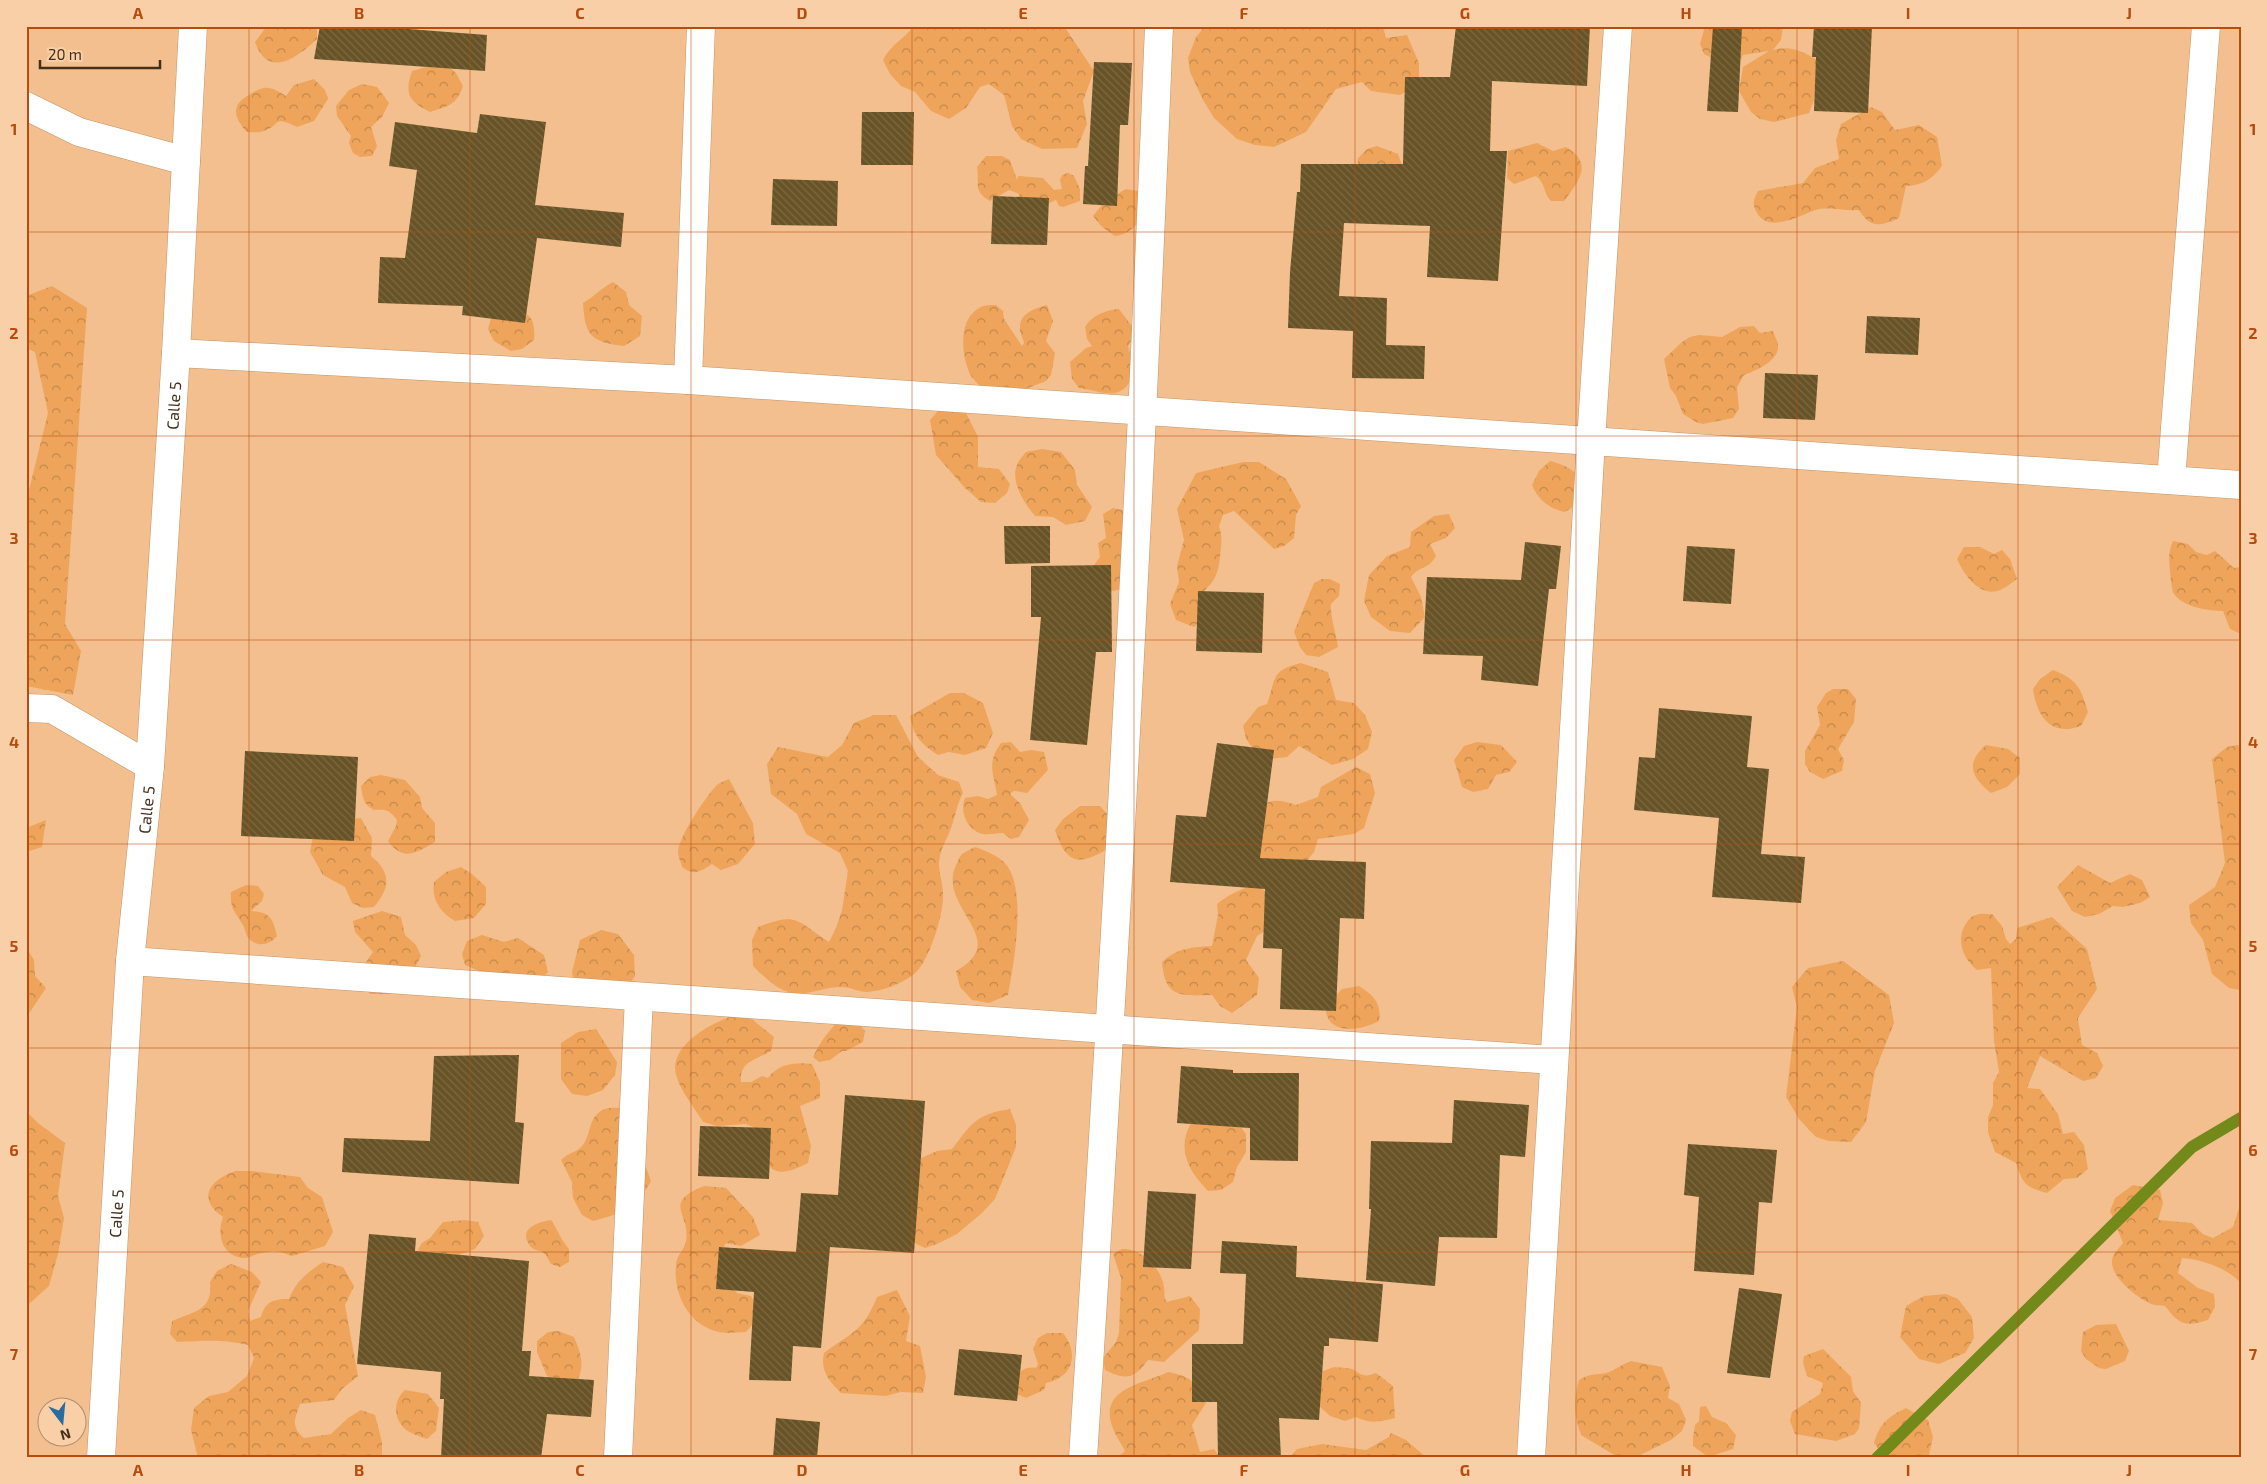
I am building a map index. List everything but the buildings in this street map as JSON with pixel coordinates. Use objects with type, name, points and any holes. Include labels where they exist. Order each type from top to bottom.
[{"type":"street","name":"Calle 5","points":[[101,1458],[130,961],[150,766],[176,353],[193,26]]},
{"type":"street","points":[[688,380],[701,26]]},
{"type":"street","points":[[1083,1458],[1111,1029],[1144,410],[1158,26]]},
{"type":"street","points":[[1530,1458],[1591,440],[1618,26]]},
{"type":"street","points":[[2171,480],[2206,26]]},
{"type":"street","points":[[26,106],[79,132],[186,161]]},
{"type":"street","points":[[176,353],[688,380],[2241,484]]},
{"type":"street","points":[[26,708],[52,709],[150,766]]},
{"type":"street","points":[[130,961],[1553,1060]]},
{"type":"street","points":[[618,1458],[639,997]]},
{"type":"green space","points":[[267,26],[317,26],[317,39],[292,58],[284,62],[275,62],[268,60],[261,54],[255,42]]},
{"type":"green space","points":[[914,26],[1064,26],[1094,71],[1083,101],[1087,124],[1077,148],[1042,149],[1021,139],[1012,126],[1004,95],[989,84],[980,87],[966,108],[949,119],[931,111],[915,92],[901,86],[890,74],[883,60],[890,50]]},
{"type":"green space","points":[[1205,26],[1383,26],[1386,38],[1407,35],[1419,63],[1419,84],[1400,95],[1371,91],[1362,82],[1336,89],[1306,132],[1274,147],[1255,145],[1237,139],[1214,118],[1190,72],[1188,58],[1196,37]]},
{"type":"green space","points":[[1705,26],[1783,26],[1781,40],[1773,50],[1785,48],[1796,50],[1817,60],[1814,100],[1809,113],[1774,122],[1760,119],[1751,112],[1739,91],[1743,67],[1769,51],[1743,55],[1739,64],[1725,65],[1704,54],[1700,44]]},
{"type":"green space","points":[[444,62],[456,73],[463,86],[455,101],[430,112],[413,100],[410,96],[408,85],[412,71]]},
{"type":"green space","points":[[314,79],[325,90],[328,99],[314,121],[297,127],[280,121],[270,129],[262,132],[247,132],[239,122],[236,112],[237,107],[243,99],[252,93],[260,89],[270,88],[286,96],[294,85]]},
{"type":"green space","points":[[362,84],[377,87],[389,103],[382,117],[371,127],[377,146],[372,156],[360,157],[353,153],[349,143],[351,136],[337,116],[336,106],[349,90]]},
{"type":"green space","points":[[1871,107],[1882,112],[1895,130],[1919,125],[1937,137],[1942,166],[1927,180],[1906,186],[1899,218],[1886,223],[1876,224],[1867,220],[1859,210],[1827,208],[1819,209],[1787,221],[1770,222],[1763,219],[1757,213],[1754,207],[1754,200],[1758,191],[1803,183],[1815,168],[1839,159],[1836,140],[1841,124]]},
{"type":"green space","points":[[1537,143],[1553,151],[1566,147],[1580,159],[1582,166],[1579,179],[1564,201],[1551,201],[1536,176],[1514,184],[1507,178],[1508,151]]},
{"type":"green space","points":[[1377,146],[1398,154],[1404,171],[1356,183],[1358,158],[1367,149]]},
{"type":"green space","points":[[986,156],[1002,156],[1010,160],[1017,180],[1018,176],[1043,178],[1054,190],[1062,189],[1060,180],[1062,175],[1068,173],[1074,176],[1080,189],[1080,201],[1063,207],[1059,206],[1056,200],[1049,203],[1021,203],[1019,194],[1009,190],[990,201],[981,194],[978,187],[977,167]]},
{"type":"green space","points":[[1126,189],[1138,191],[1141,214],[1130,231],[1115,236],[1102,227],[1093,216],[1105,201]]},
{"type":"green space","points":[[613,282],[626,292],[629,305],[642,316],[640,336],[624,346],[597,340],[592,336],[588,330],[584,314],[583,303]]},
{"type":"green space","points":[[52,286],[87,308],[65,624],[81,651],[73,695],[26,686],[26,502],[48,413],[35,352],[26,348],[26,296]]},
{"type":"green space","points":[[996,305],[1003,311],[1004,319],[1022,346],[1024,343],[1020,329],[1023,318],[1034,310],[1047,305],[1053,321],[1046,341],[1055,353],[1051,375],[1046,381],[1018,392],[981,388],[971,376],[963,349],[963,338],[968,320],[973,312],[983,306]]},
{"type":"green space","points":[[1119,309],[1131,325],[1135,335],[1128,346],[1132,366],[1131,380],[1122,390],[1115,393],[1102,393],[1079,388],[1072,379],[1070,362],[1086,348],[1092,346],[1087,339],[1085,327],[1091,319],[1100,314]]},
{"type":"green space","points":[[493,311],[518,311],[529,316],[533,322],[534,340],[522,349],[511,351],[494,341],[488,329]]},
{"type":"green space","points":[[1754,326],[1760,333],[1773,331],[1778,344],[1777,351],[1775,356],[1766,365],[1744,375],[1737,387],[1739,409],[1733,418],[1703,424],[1683,414],[1676,396],[1670,388],[1664,359],[1690,337],[1699,335],[1722,337],[1740,327]]},
{"type":"green space","points":[[952,406],[964,409],[978,437],[978,467],[999,469],[1010,484],[1007,493],[995,503],[981,502],[965,488],[936,455],[930,420],[938,411]]},
{"type":"green space","points":[[1042,449],[1061,452],[1075,470],[1077,485],[1092,507],[1085,521],[1066,525],[1053,517],[1035,516],[1023,499],[1015,478],[1019,460],[1026,452]]},
{"type":"green space","points":[[1550,461],[1570,468],[1580,481],[1582,496],[1570,509],[1564,512],[1545,503],[1537,495],[1532,485],[1539,471]]},
{"type":"green space","points":[[1243,462],[1259,462],[1286,479],[1301,506],[1296,515],[1294,538],[1284,546],[1274,549],[1234,511],[1223,515],[1219,526],[1221,542],[1218,570],[1211,584],[1197,597],[1201,619],[1194,627],[1176,620],[1170,604],[1179,582],[1177,566],[1184,540],[1177,509],[1196,473]]},
{"type":"green space","points":[[1113,508],[1127,511],[1124,588],[1114,591],[1101,589],[1095,580],[1094,565],[1100,557],[1098,543],[1106,538],[1103,514]]},
{"type":"green space","points":[[1449,514],[1455,528],[1446,538],[1430,544],[1436,556],[1430,564],[1414,573],[1411,577],[1421,597],[1425,617],[1410,633],[1390,631],[1371,617],[1364,601],[1369,575],[1387,556],[1410,547],[1411,532],[1434,516]]},
{"type":"green space","points":[[2173,541],[2188,544],[2196,552],[2207,555],[2215,551],[2234,568],[2241,567],[2241,634],[2230,629],[2223,611],[2188,605],[2173,592],[2169,564]]},
{"type":"green space","points":[[1964,547],[1980,547],[1994,554],[2002,550],[2010,559],[2017,579],[2000,590],[1993,592],[1979,588],[1968,578],[1957,559]]},
{"type":"green space","points":[[1322,579],[1330,579],[1340,584],[1339,596],[1331,604],[1338,647],[1319,657],[1306,655],[1300,647],[1294,632],[1314,583]]},
{"type":"green space","points":[[1301,663],[1328,672],[1336,700],[1354,703],[1365,715],[1372,732],[1368,749],[1353,759],[1332,765],[1299,746],[1287,757],[1261,760],[1246,739],[1243,726],[1258,707],[1267,704],[1276,677],[1284,669]]},
{"type":"green space","points":[[2053,670],[2073,681],[2083,697],[2088,712],[2081,726],[2070,729],[2054,727],[2047,722],[2038,708],[2033,689],[2040,679]]},
{"type":"green space","points":[[1833,689],[1848,689],[1856,699],[1854,722],[1838,749],[1844,760],[1842,771],[1823,779],[1810,772],[1805,764],[1805,751],[1820,725],[1817,707],[1826,693]]},
{"type":"green space","points":[[950,693],[964,693],[983,703],[993,733],[986,748],[965,755],[949,752],[938,755],[916,735],[910,716]]},
{"type":"green space","points":[[874,715],[896,715],[918,757],[938,775],[959,782],[963,793],[940,858],[939,868],[943,903],[934,938],[919,969],[913,975],[892,986],[867,992],[841,987],[802,993],[786,991],[773,984],[753,966],[752,940],[758,927],[771,922],[789,919],[802,924],[829,942],[842,910],[848,871],[840,853],[806,834],[797,814],[771,794],[767,764],[778,747],[828,757],[842,745],[854,723]]},
{"type":"green space","points":[[1011,742],[1020,752],[1031,750],[1044,752],[1048,770],[1027,793],[1014,791],[1010,794],[1020,803],[1029,820],[1019,837],[1011,839],[1003,833],[983,834],[973,829],[964,815],[963,803],[965,798],[978,796],[988,799],[997,795],[992,763],[996,750],[1001,743]]},
{"type":"green space","points":[[1477,742],[1501,745],[1517,762],[1509,772],[1496,775],[1488,789],[1473,792],[1462,787],[1454,760],[1464,746]]},
{"type":"green space","points":[[1986,745],[2008,749],[2020,758],[2020,774],[2007,787],[1991,793],[1975,776],[1973,770],[1975,758]]},
{"type":"green space","points":[[2238,745],[2241,747],[2240,990],[2229,988],[2212,974],[2203,940],[2191,923],[2189,905],[2215,887],[2225,863],[2212,759],[2227,747]]},
{"type":"green space","points":[[1356,767],[1370,774],[1375,793],[1364,828],[1354,834],[1318,839],[1314,852],[1305,863],[1255,859],[1259,807],[1268,802],[1277,801],[1296,805],[1318,797],[1321,787]]},
{"type":"green space","points":[[381,775],[405,780],[420,797],[422,808],[435,823],[435,842],[410,854],[399,852],[388,841],[397,820],[387,811],[374,810],[368,805],[363,797],[361,786],[370,777]]},
{"type":"green space","points":[[729,779],[753,823],[755,844],[738,864],[721,870],[712,864],[697,872],[686,870],[682,867],[678,854],[679,845],[694,816],[713,789],[718,784]]},
{"type":"green space","points":[[1080,806],[1100,806],[1111,818],[1106,850],[1087,859],[1080,860],[1068,855],[1063,849],[1055,830],[1063,819]]},
{"type":"green space","points":[[361,818],[372,838],[371,856],[383,868],[386,881],[386,887],[374,907],[363,908],[352,903],[345,887],[323,875],[310,852],[313,836],[340,819]]},
{"type":"green space","points":[[46,820],[42,847],[26,852],[26,828]]},
{"type":"green space","points":[[975,847],[993,854],[1005,863],[1013,879],[1016,894],[1017,930],[1008,995],[989,1003],[972,1000],[960,987],[956,971],[972,958],[976,952],[978,942],[970,922],[958,901],[953,877],[961,855]]},
{"type":"green space","points":[[2078,865],[2110,883],[2130,874],[2142,880],[2150,897],[2140,903],[2123,907],[2113,906],[2099,914],[2085,917],[2072,911],[2057,887]]},
{"type":"green space","points":[[461,867],[486,887],[486,904],[474,918],[455,921],[445,914],[438,905],[433,888],[434,882],[446,872]]},
{"type":"green space","points":[[246,885],[258,886],[264,894],[262,901],[251,911],[263,913],[272,920],[277,936],[266,944],[258,944],[250,940],[232,907],[231,892]]},
{"type":"green space","points":[[1257,885],[1279,902],[1270,928],[1257,936],[1246,960],[1259,978],[1257,995],[1232,1013],[1220,1006],[1212,995],[1183,994],[1171,989],[1164,974],[1162,962],[1173,954],[1185,949],[1212,946],[1218,915],[1217,904],[1236,892]]},
{"type":"green space","points":[[382,911],[401,917],[405,935],[416,945],[421,956],[408,981],[392,994],[370,994],[357,975],[373,952],[355,932],[353,921]]},
{"type":"green space","points":[[1992,914],[2002,926],[2006,939],[2010,944],[2016,939],[2017,928],[2052,917],[2087,949],[2097,989],[2078,1018],[2082,1045],[2097,1053],[2103,1066],[2096,1078],[2083,1081],[2040,1056],[2027,1088],[2040,1089],[2058,1114],[2063,1134],[2074,1132],[2084,1145],[2088,1169],[2077,1178],[2064,1179],[2047,1193],[2026,1184],[2016,1163],[1995,1152],[1988,1132],[1988,1117],[1993,1105],[1993,1083],[1999,1072],[1994,1041],[1991,968],[1977,970],[1972,966],[1962,949],[1961,937],[1965,925],[1972,916]]},
{"type":"green space","points":[[601,930],[618,934],[634,955],[635,976],[622,995],[575,988],[572,972],[580,940]]},
{"type":"green space","points":[[482,935],[504,942],[518,938],[544,955],[548,972],[532,989],[488,982],[477,970],[465,965],[462,954],[467,941]]},
{"type":"green space","points":[[26,947],[34,960],[35,976],[46,988],[26,1018]]},
{"type":"green space","points":[[1843,961],[1889,995],[1894,1023],[1875,1071],[1866,1122],[1851,1142],[1829,1141],[1816,1137],[1799,1119],[1786,1097],[1797,1007],[1792,987],[1808,968]]},
{"type":"green space","points":[[1359,986],[1378,1004],[1379,1021],[1353,1029],[1334,1025],[1328,1019],[1325,1008],[1342,989]]},
{"type":"green space","points":[[738,1014],[753,1020],[774,1037],[771,1051],[746,1065],[741,1075],[741,1082],[751,1082],[762,1076],[768,1078],[783,1066],[800,1063],[812,1064],[820,1082],[820,1098],[800,1106],[811,1146],[808,1163],[794,1169],[784,1172],[775,1171],[769,1166],[764,1160],[753,1127],[746,1124],[717,1126],[703,1122],[678,1081],[675,1064],[679,1053],[686,1044],[706,1028]]},
{"type":"green space","points":[[844,1016],[857,1021],[865,1031],[863,1042],[846,1051],[842,1051],[830,1060],[819,1062],[813,1057],[816,1051],[826,1035]]},
{"type":"green space","points":[[596,1029],[617,1062],[615,1075],[603,1090],[587,1096],[572,1094],[561,1079],[561,1043],[578,1032]]},
{"type":"green space","points":[[609,1108],[625,1108],[651,1181],[640,1197],[627,1208],[593,1221],[582,1215],[573,1198],[572,1182],[561,1160],[579,1149],[584,1143],[592,1121],[599,1112]]},
{"type":"green space","points":[[1010,1109],[1016,1125],[1016,1147],[995,1199],[957,1234],[937,1244],[925,1248],[900,1236],[921,1158],[937,1151],[952,1149],[976,1121],[989,1114]]},
{"type":"green space","points":[[26,1111],[38,1123],[65,1143],[58,1196],[64,1218],[58,1254],[49,1286],[29,1304],[26,1303]]},
{"type":"green space","points":[[1233,1117],[1246,1134],[1246,1152],[1237,1167],[1233,1182],[1221,1190],[1208,1191],[1195,1176],[1187,1160],[1185,1142],[1187,1133],[1191,1123]]},
{"type":"green space","points":[[236,1171],[300,1177],[308,1188],[322,1197],[333,1232],[325,1246],[292,1256],[271,1251],[246,1258],[238,1257],[227,1250],[223,1245],[220,1231],[223,1217],[215,1210],[208,1197],[213,1184]]},
{"type":"green space","points":[[2133,1185],[2160,1190],[2163,1203],[2158,1220],[2192,1223],[2203,1234],[2213,1238],[2233,1227],[2241,1202],[2241,1283],[2235,1277],[2213,1265],[2198,1260],[2182,1258],[2178,1273],[2198,1288],[2214,1294],[2215,1307],[2208,1320],[2188,1324],[2179,1321],[2165,1306],[2151,1304],[2136,1295],[2123,1284],[2114,1270],[2113,1256],[2123,1243],[2110,1211],[2115,1198]]},
{"type":"green space","points":[[704,1186],[726,1188],[753,1217],[760,1235],[741,1246],[726,1243],[718,1257],[724,1276],[737,1293],[751,1296],[761,1315],[746,1332],[719,1332],[708,1328],[691,1316],[680,1298],[677,1287],[676,1262],[686,1241],[681,1204],[684,1198],[691,1192]]},
{"type":"green space","points":[[465,1220],[478,1222],[484,1236],[475,1249],[459,1255],[420,1255],[418,1249],[422,1243],[430,1238],[443,1222]]},
{"type":"green space","points":[[551,1220],[569,1249],[569,1262],[560,1267],[551,1264],[545,1254],[531,1247],[527,1241],[526,1235],[530,1228]]},
{"type":"green space","points":[[1122,1249],[1136,1252],[1149,1260],[1159,1272],[1167,1302],[1190,1296],[1200,1309],[1199,1330],[1164,1362],[1148,1360],[1139,1371],[1130,1376],[1119,1376],[1105,1370],[1103,1358],[1116,1342],[1119,1333],[1121,1278],[1113,1254]]},
{"type":"green space","points":[[323,1262],[343,1267],[354,1286],[345,1305],[358,1376],[342,1389],[334,1400],[300,1404],[295,1418],[295,1426],[304,1438],[331,1434],[348,1418],[361,1410],[375,1415],[382,1442],[382,1458],[198,1458],[191,1430],[194,1408],[209,1396],[228,1392],[247,1376],[254,1358],[248,1345],[221,1341],[177,1342],[170,1334],[172,1321],[200,1309],[208,1299],[210,1282],[217,1271],[231,1264],[252,1272],[261,1282],[248,1311],[250,1321],[261,1317],[265,1307],[271,1302],[289,1299],[295,1287],[303,1278]]},
{"type":"green space","points":[[897,1290],[910,1316],[906,1341],[920,1346],[926,1377],[923,1393],[901,1392],[886,1396],[841,1393],[826,1375],[823,1365],[824,1353],[861,1325],[867,1318],[877,1297]]},
{"type":"green space","points":[[1946,1294],[1958,1299],[1972,1317],[1974,1338],[1965,1353],[1939,1364],[1919,1359],[1900,1337],[1906,1306],[1924,1296]]},
{"type":"green space","points":[[2116,1324],[2129,1351],[2125,1361],[2106,1369],[2099,1368],[2086,1359],[2081,1351],[2083,1332],[2096,1325]]},
{"type":"green space","points":[[558,1331],[574,1337],[580,1352],[581,1368],[578,1379],[562,1380],[547,1376],[537,1352],[537,1341],[548,1332]]},
{"type":"green space","points":[[1047,1333],[1063,1333],[1068,1341],[1072,1356],[1068,1370],[1055,1380],[1046,1383],[1044,1390],[1026,1398],[1014,1393],[1012,1380],[1023,1370],[1036,1368],[1038,1364],[1033,1349],[1038,1338]]},
{"type":"green space","points":[[1823,1349],[1851,1377],[1853,1391],[1861,1403],[1859,1428],[1855,1434],[1836,1441],[1795,1434],[1790,1421],[1792,1412],[1820,1394],[1823,1383],[1807,1376],[1803,1363],[1804,1356]]},
{"type":"green space","points":[[1631,1361],[1662,1367],[1670,1386],[1668,1398],[1679,1404],[1686,1420],[1682,1431],[1671,1440],[1634,1458],[1616,1456],[1581,1435],[1575,1408],[1579,1380],[1591,1375],[1609,1372]]},
{"type":"green space","points":[[1334,1367],[1352,1369],[1364,1375],[1376,1373],[1393,1386],[1395,1418],[1375,1422],[1356,1417],[1345,1421],[1330,1416],[1318,1405],[1321,1372]]},
{"type":"green space","points":[[1168,1372],[1188,1378],[1200,1390],[1206,1403],[1192,1425],[1200,1452],[1214,1449],[1220,1458],[1117,1458],[1125,1451],[1112,1426],[1110,1413],[1112,1403],[1117,1395],[1126,1389]]},
{"type":"green space","points":[[405,1390],[428,1394],[439,1408],[436,1431],[427,1439],[407,1431],[398,1420],[396,1410],[398,1399]]},
{"type":"green space","points":[[1706,1406],[1712,1417],[1726,1423],[1736,1435],[1733,1449],[1708,1457],[1693,1446],[1695,1425],[1699,1421],[1700,1407]]},
{"type":"green space","points":[[1906,1408],[1928,1420],[1933,1437],[1929,1455],[1924,1458],[1885,1458],[1874,1443],[1876,1436],[1886,1421],[1894,1414]]},
{"type":"green space","points":[[1391,1433],[1406,1440],[1427,1458],[1289,1458],[1297,1449],[1322,1444],[1366,1450],[1389,1437]]},
{"type":"waterway","points":[[1877,1458],[2192,1147],[2241,1118]]}]
